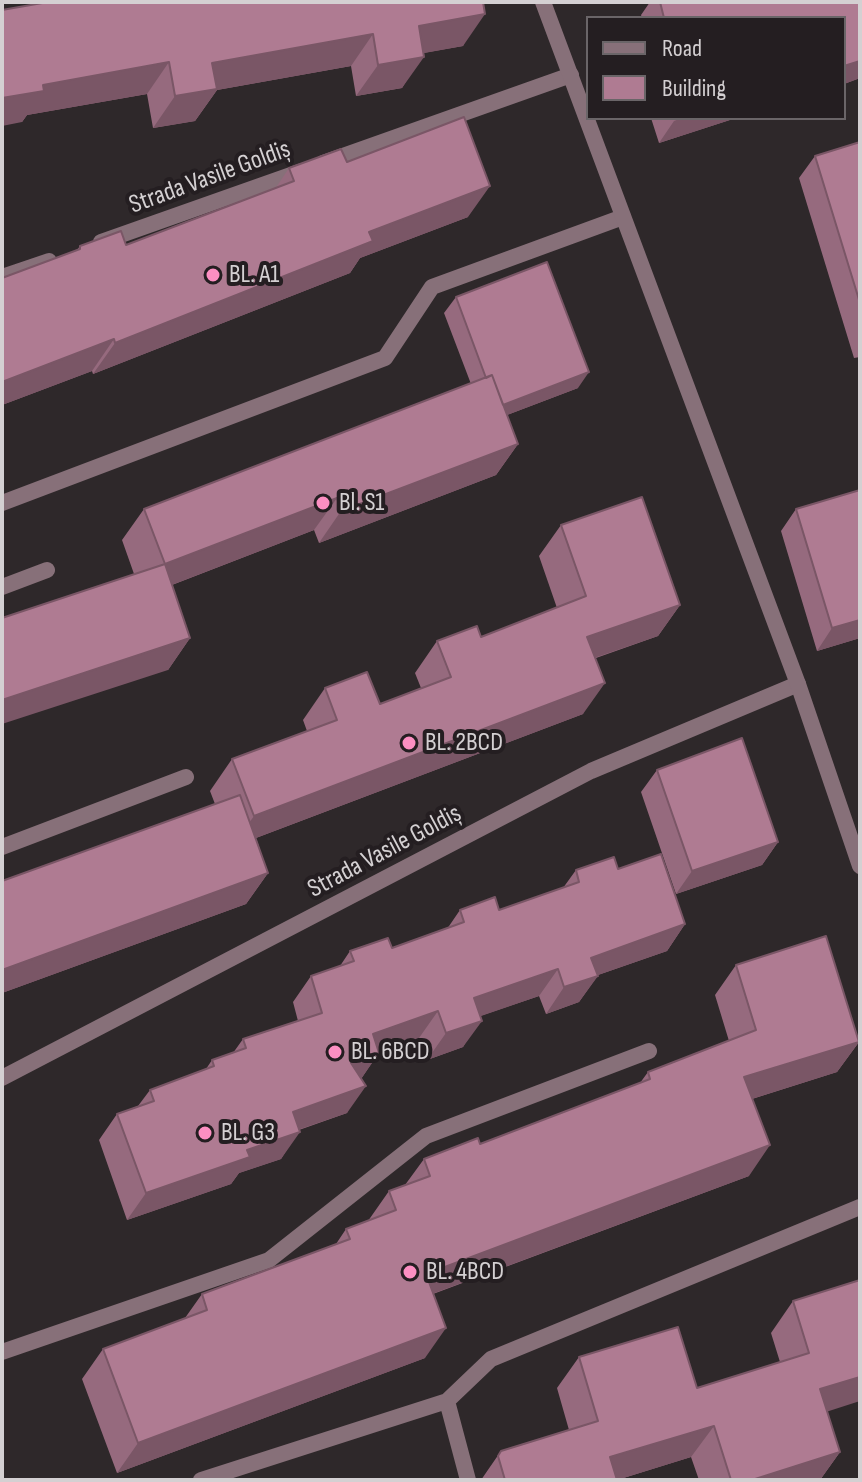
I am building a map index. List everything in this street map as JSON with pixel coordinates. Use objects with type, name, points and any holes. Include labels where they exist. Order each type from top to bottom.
[{"type":"street","points":[[543,2],[586,116]]},
{"type":"street","name":"Strada Vasile Goldiș","points":[[92,245],[571,75]]},
{"type":"street","points":[[587,120],[798,684],[860,866]]},
{"type":"street","points":[[2,503],[385,358],[432,287],[623,217]]},
{"type":"street","points":[[2,277],[62,256]]},
{"type":"street","points":[[2,587],[47,570]]},
{"type":"street","name":"Strada Vasile Goldiș","points":[[2,1078],[591,771],[798,684]]},
{"type":"street","points":[[2,847],[186,777]]},
{"type":"street","points":[[2,1352],[269,1260],[426,1136],[649,1051]]},
{"type":"street","points":[[201,1480],[447,1401],[491,1359],[860,1207]]},
{"type":"street","points":[[447,1401],[468,1480]]},
{"type":"building","points":[[48,2],[483,2],[485,14],[419,26],[424,57],[378,65],[373,34],[212,63],[217,89],[175,96],[169,62],[43,85],[44,91],[2,98],[2,10]]},
{"type":"building","points":[[660,2],[860,2],[860,61],[846,65],[846,16],[664,16]]},
{"type":"building","name":"BL. A1","points":[[464,117],[490,186],[369,232],[373,241],[115,343],[114,339],[2,382],[2,278],[121,231],[126,245],[294,181],[289,168],[341,149],[347,162]]},
{"type":"building","points":[[860,142],[860,303],[815,156]]},
{"type":"building","points":[[547,262],[589,372],[503,405],[492,375],[486,378],[456,297]]},
{"type":"building","name":"Bl. S1","points":[[492,375],[518,444],[341,511],[337,498],[165,564],[144,509]]},
{"type":"building","points":[[860,490],[860,620],[832,628],[796,509]]},
{"type":"building","points":[[642,497],[680,605],[587,637],[605,683],[254,816],[232,759],[337,720],[325,688],[367,672],[380,704],[451,677],[437,641],[477,626],[481,637],[586,596],[561,525]]},
{"type":"building","points":[[165,564],[190,638],[2,700],[2,618]]},
{"type":"building","points":[[742,738],[778,842],[692,871],[657,770]]},
{"type":"building","points":[[240,795],[268,873],[2,970],[2,881]]},
{"type":"building","name":"BL. 6BCD","points":[[661,854],[685,924],[591,958],[598,976],[564,987],[558,969],[474,998],[482,1021],[446,1033],[438,1011],[373,1034],[379,1053],[351,1063],[366,1086],[293,1112],[300,1132],[247,1150],[250,1157],[146,1193],[117,1114],[154,1101],[150,1090],[214,1066],[212,1060],[246,1048],[243,1039],[322,1013],[311,976],[354,961],[350,951],[388,938],[392,948],[464,922],[460,910],[495,897],[499,910],[579,882],[576,870],[614,857],[618,869]]},
{"type":"building","name":"BL. 4BCD","points":[[826,936],[859,1042],[744,1077],[770,1145],[426,1274],[446,1328],[138,1443],[103,1349],[207,1310],[202,1294],[350,1239],[346,1229],[396,1210],[389,1191],[430,1176],[424,1159],[478,1138],[480,1144],[650,1079],[648,1072],[756,1030],[736,965]]},
{"type":"building","points":[[860,1280],[860,1377],[820,1389],[840,1452],[752,1480],[731,1480],[714,1426],[610,1457],[617,1480],[505,1480],[498,1456],[501,1451],[598,1421],[579,1357],[678,1327],[697,1388],[809,1353],[793,1301]]},
{"type":"place","name":"BL. A1","points":[[213,275]]},
{"type":"place","name":"Bl. S1","points":[[323,503]]},
{"type":"place","name":"BL. 2BCD","points":[[409,743]]},
{"type":"place","name":"BL. 6BCD","points":[[335,1052]]},
{"type":"place","name":"BL. G3","points":[[205,1133]]},
{"type":"place","name":"BL. 4BCD","points":[[410,1272]]}]
